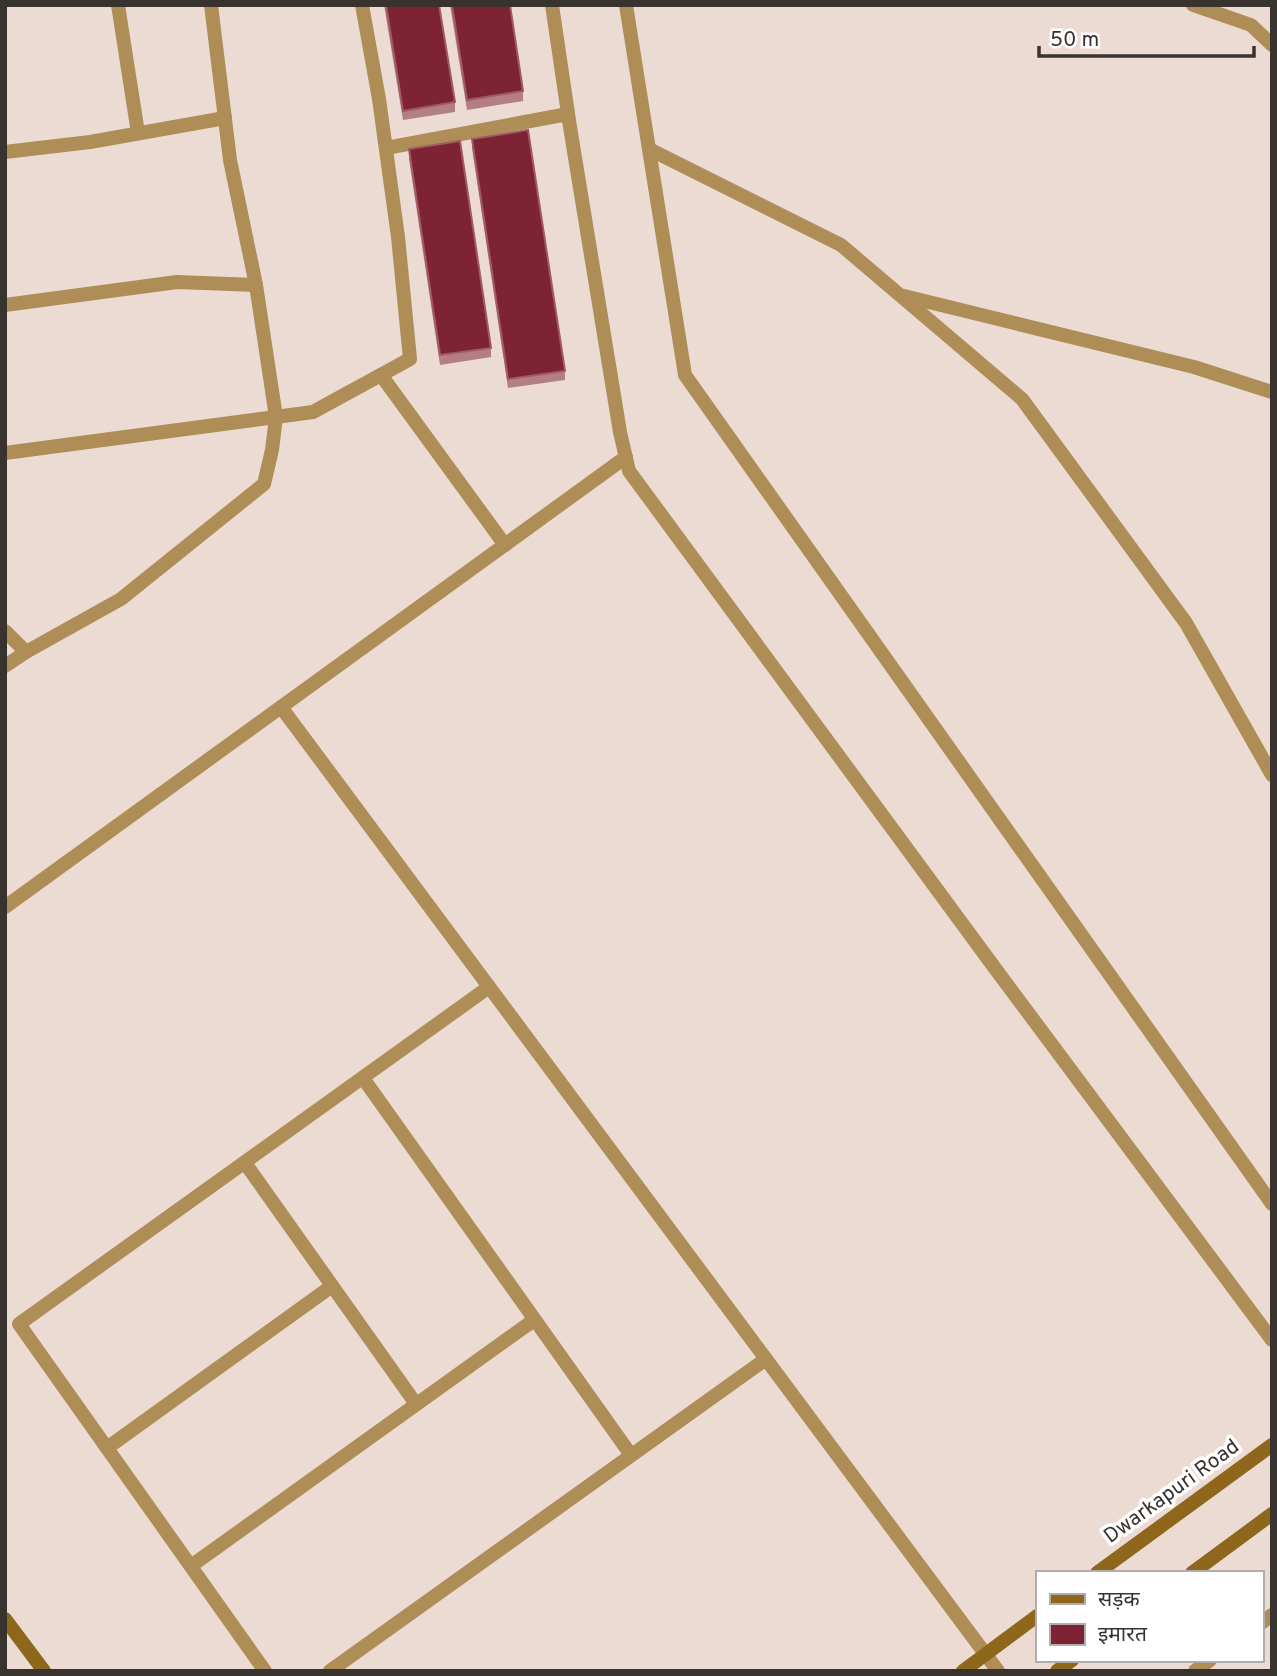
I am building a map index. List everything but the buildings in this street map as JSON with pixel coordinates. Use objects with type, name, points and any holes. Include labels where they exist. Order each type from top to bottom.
[{"type":"street","points":[[118,5],[138,134]]},
{"type":"street","points":[[5,666],[121,599],[264,484],[276,417],[256,285],[230,160],[211,5]]},
{"type":"street","points":[[5,453],[313,412],[410,359],[386,148],[362,5]]},
{"type":"street","points":[[552,5],[618,419],[629,471],[980,949],[1272,1340]]},
{"type":"street","points":[[626,5],[685,375],[1272,1204]]},
{"type":"street","points":[[1193,5],[1251,25],[1272,45]]},
{"type":"street","points":[[386,148],[568,114]]},
{"type":"street","points":[[5,152],[90,142],[225,118]]},
{"type":"street","points":[[649,149],[841,245],[1022,399],[1186,623],[1272,775]]},
{"type":"street","points":[[5,305],[177,282],[256,285]]},
{"type":"street","points":[[900,295],[1194,367],[1272,392]]},
{"type":"street","points":[[381,375],[505,545]]},
{"type":"street","points":[[8,901],[626,457]]},
{"type":"street","points":[[5,631],[26,652]]},
{"type":"street","points":[[281,707],[998,1671]]},
{"type":"street","points":[[265,1671],[19,1324],[489,987]]},
{"type":"street","points":[[363,1078],[631,1455]]},
{"type":"street","points":[[245,1163],[416,1404]]},
{"type":"street","points":[[107,1448],[332,1286]]},
{"type":"street","points":[[191,1566],[534,1320]]},
{"type":"street","points":[[330,1671],[766,1359]]},
{"type":"street","name":"Dwarkapuri Road","points":[[1100,1571],[1272,1446]]},
{"type":"street","points":[[1195,1571],[1272,1514]]},
{"type":"street","points":[[963,1671],[1036,1617]]},
{"type":"street","points":[[5,1619],[44,1671]]}]
